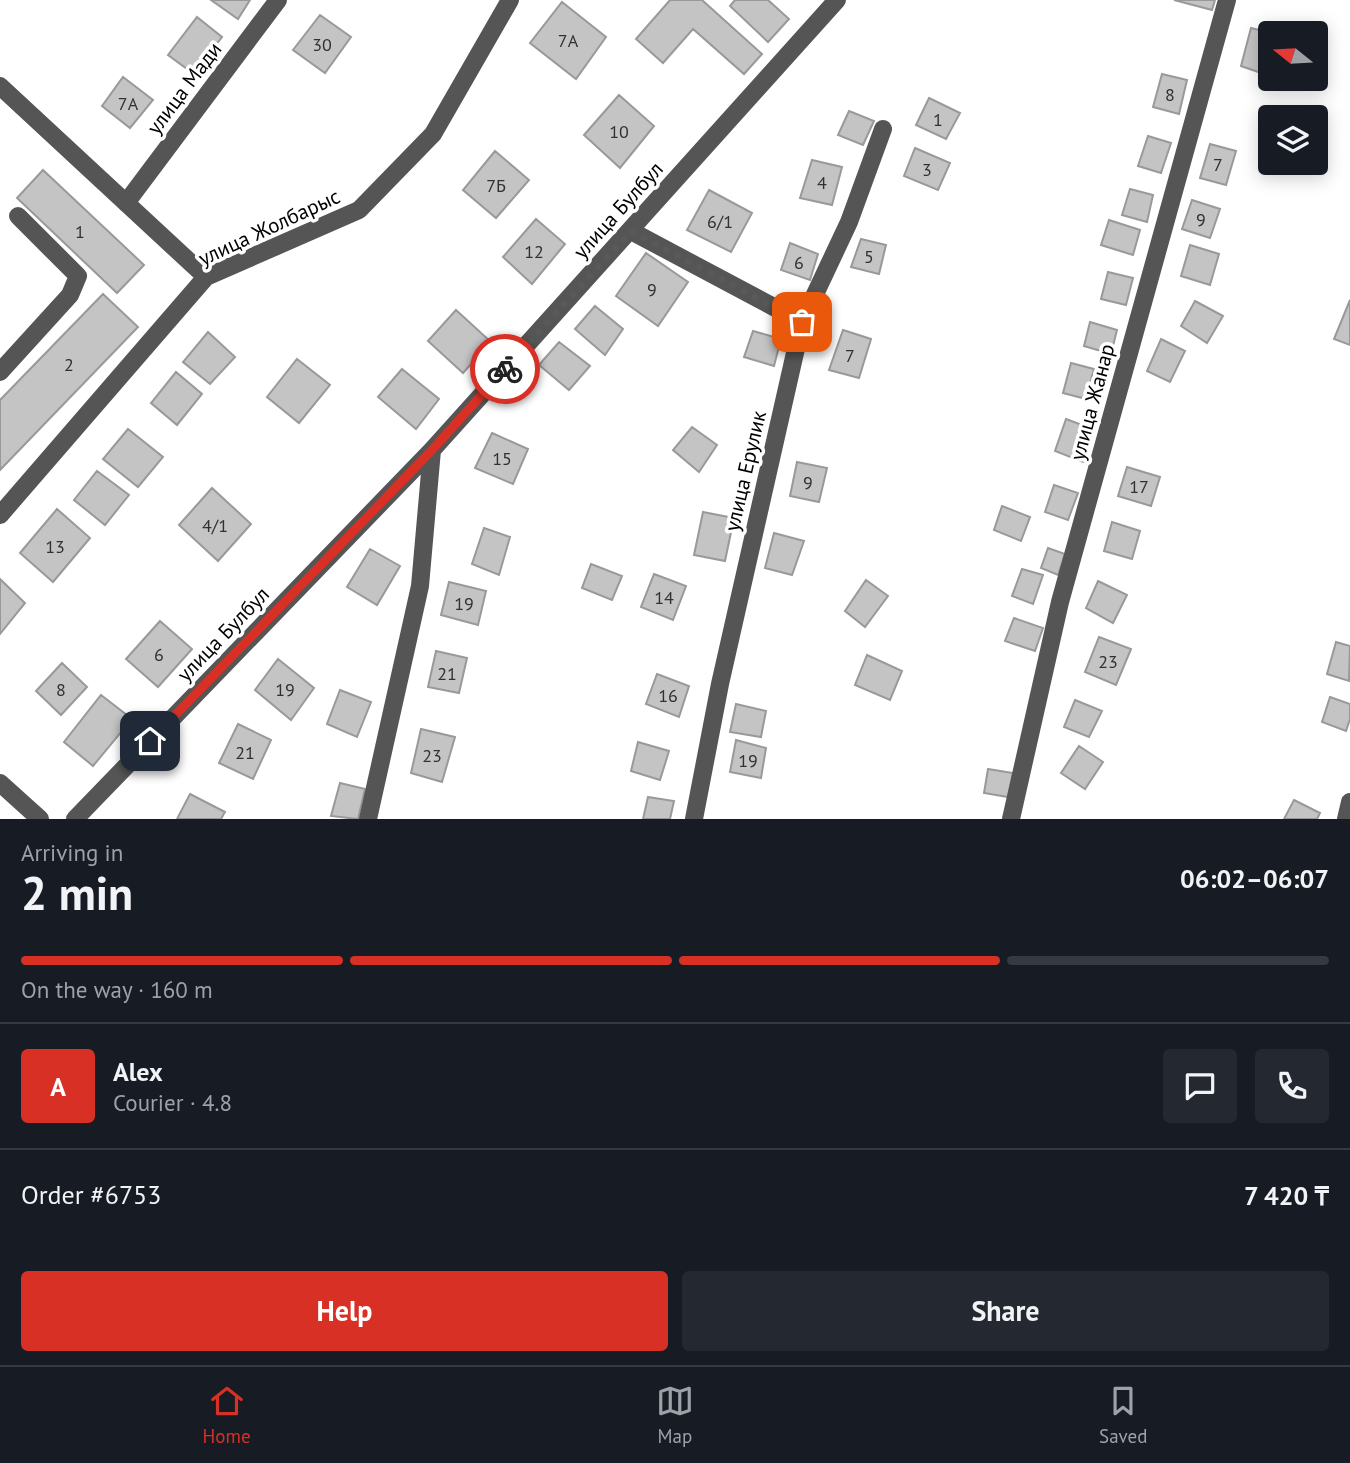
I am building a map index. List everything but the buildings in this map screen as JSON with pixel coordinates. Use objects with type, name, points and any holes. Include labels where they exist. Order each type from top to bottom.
[{"type":"street","name":"улица Мади","points":[[126,203],[278,0]]},
{"type":"street","name":"улица Жолбарыс","points":[[0,515],[206,277],[359,210],[433,134],[510,0]]},
{"type":"street","name":"улица Булбул","points":[[75,819],[432,450],[837,0]]},
{"type":"street","name":"улица Жанар","points":[[1011,819],[1060,602],[1227,0]]},
{"type":"street","points":[[0,86],[206,277]]},
{"type":"street","name":"улица Ерулик","points":[[694,819],[720,684],[802,322],[849,222],[883,130]]},
{"type":"street","points":[[0,372],[70,295],[78,276],[18,216]]},
{"type":"street","points":[[631,231],[802,322]]},
{"type":"street","points":[[369,819],[420,586],[432,450]]},
{"type":"street","points":[[0,783],[40,819]]},
{"type":"street","points":[[1346,819],[1350,802]]},
{"type":"way so far","points":[[505,369],[631,231],[802,322]]},
{"type":"route","points":[[150,741],[432,450],[505,369]]}]
